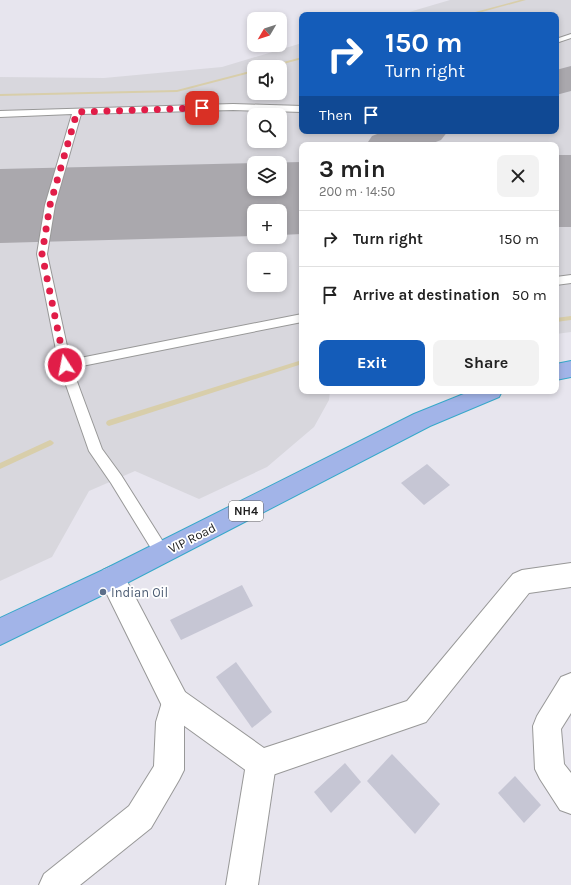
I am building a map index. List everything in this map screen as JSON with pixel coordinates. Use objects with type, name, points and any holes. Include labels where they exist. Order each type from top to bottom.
[{"type":"highway","points":[[559,371],[571,369]]},
{"type":"highway","name":"VIP Road","points":[[0,632],[162,553],[422,420],[485,394]]},
{"type":"street","points":[[261,764],[416,712],[522,582],[571,574]]},
{"type":"street","points":[[112,578],[175,702],[261,764]]},
{"type":"street","points":[[571,687],[547,726],[550,768],[571,799]]},
{"type":"street","points":[[55,885],[140,817],[169,770],[170,722],[175,702]]},
{"type":"street","points":[[242,885],[261,764]]},
{"type":"lane","points":[[559,40],[571,36]]},
{"type":"lane","points":[[0,114],[233,107],[299,109]]},
{"type":"lane","points":[[77,112],[50,205],[42,254],[65,365],[96,450],[162,553]]},
{"type":"lane","points":[[559,281],[571,279]]},
{"type":"lane","points":[[65,365],[299,319]]},
{"type":"shaded area","points":[[450,0],[571,0],[571,332],[559,334],[559,142],[299,142],[299,394],[330,394],[329,400],[314,427],[267,467],[199,499],[135,471],[89,491],[52,557],[0,581],[0,77],[104,78],[222,67],[272,52],[287,52],[287,48],[299,44],[299,134],[559,134],[559,12],[409,12]]},
{"type":"building","points":[[427,464],[450,485],[424,505],[401,483]]},
{"type":"building","points":[[242,585],[253,606],[181,640],[170,620]]},
{"type":"building","points":[[236,662],[272,712],[252,728],[216,677]]},
{"type":"building","points":[[392,754],[440,804],[415,834],[367,781]]},
{"type":"building","points":[[345,763],[361,782],[331,813],[314,792]]},
{"type":"building","points":[[515,776],[541,805],[524,823],[498,793]]},
{"type":"waterway","points":[[478,12],[524,0]]},
{"type":"waterway","points":[[287,62],[299,59]]},
{"type":"waterway","points":[[0,95],[177,91],[247,73]]},
{"type":"waterway","points":[[559,320],[571,318]]},
{"type":"waterway","points":[[109,423],[299,363]]},
{"type":"waterway","points":[[0,466],[50,443]]},
{"type":"taxiway","points":[[559,82],[571,78]]},
{"type":"taxiway","points":[[396,142],[418,134]]},
{"type":"taxiway","points":[[220,200],[247,196]]},
{"type":"runway","points":[[559,191],[571,191]]},
{"type":"runway","points":[[0,206],[299,198]]},
{"type":"place","name":"Indian Oil","points":[[103,592]]},
{"type":"route","points":[[65,365],[42,254],[50,205],[77,112],[202,108]]}]
